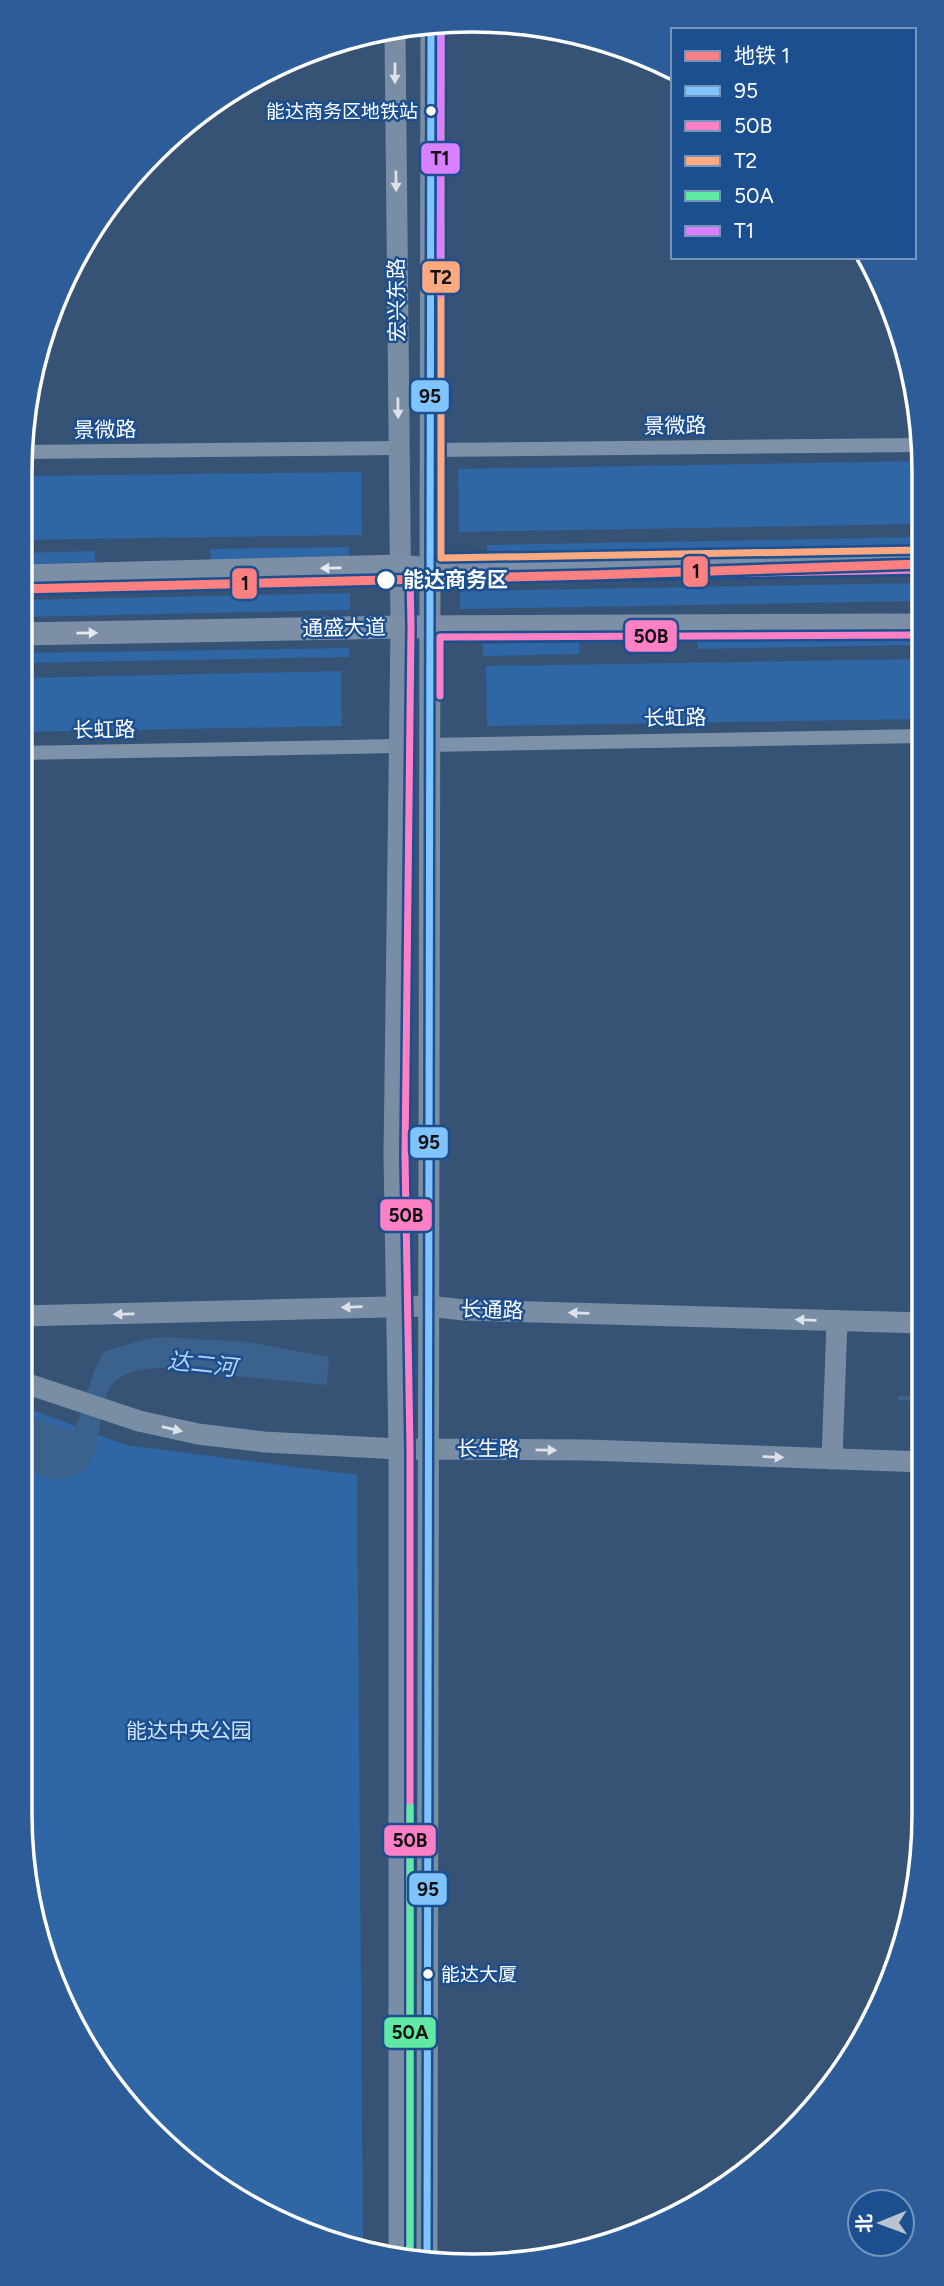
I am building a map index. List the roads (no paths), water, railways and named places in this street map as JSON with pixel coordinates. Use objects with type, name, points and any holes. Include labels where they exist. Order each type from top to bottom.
[{"type":"main road","name":"宏兴东路","points":[[426,2252],[430,33]]},
{"type":"main road","name":"宏兴东路","points":[[395,38],[401,626],[394,1155],[399,1449],[399,2248]]},
{"type":"main road","points":[[32,576],[399,566],[430,569],[912,560]]},
{"type":"main road","name":"通盛大道","points":[[32,634],[401,626],[912,625]]},
{"type":"main road","name":"长通路","points":[[32,1316],[428,1306],[464,1310],[912,1323]]},
{"type":"main road","points":[[832,1459],[837,1321]]},
{"type":"main road","name":"长生路","points":[[32,1386],[106,1412],[198,1434],[264,1442],[428,1450],[587,1450],[912,1462]]},
{"type":"street","name":"景微路","points":[[430,450],[912,445]]},
{"type":"street","name":"景微路","points":[[32,452],[399,448]]},
{"type":"street","name":"长虹路","points":[[428,745],[912,736]]},
{"type":"street","name":"长虹路","points":[[32,753],[399,746]]},
{"type":"water","points":[[163,1337],[248,1342],[329,1357],[327,1385],[216,1374],[203,1366],[138,1370],[118,1379],[109,1388],[104,1401],[96,1448],[81,1472],[66,1478],[51,1479],[35,1472],[32,1469],[32,1417],[75,1431],[103,1352],[146,1339]]},
{"type":"waterway","name":"达二河","points":[[900,1398],[912,1398]]},
{"type":"metro line","name":"1","points":[[32,589],[912,564]]},
{"type":"place","name":"能达商务区地铁站","points":[[431,111]]},
{"type":"place","name":"能达商务区","points":[[386,580]]},
{"type":"place","name":"能达大厦","points":[[428,1974]]},
{"type":"park label","name":"能达中央公园","points":[[189,1731]]}]
